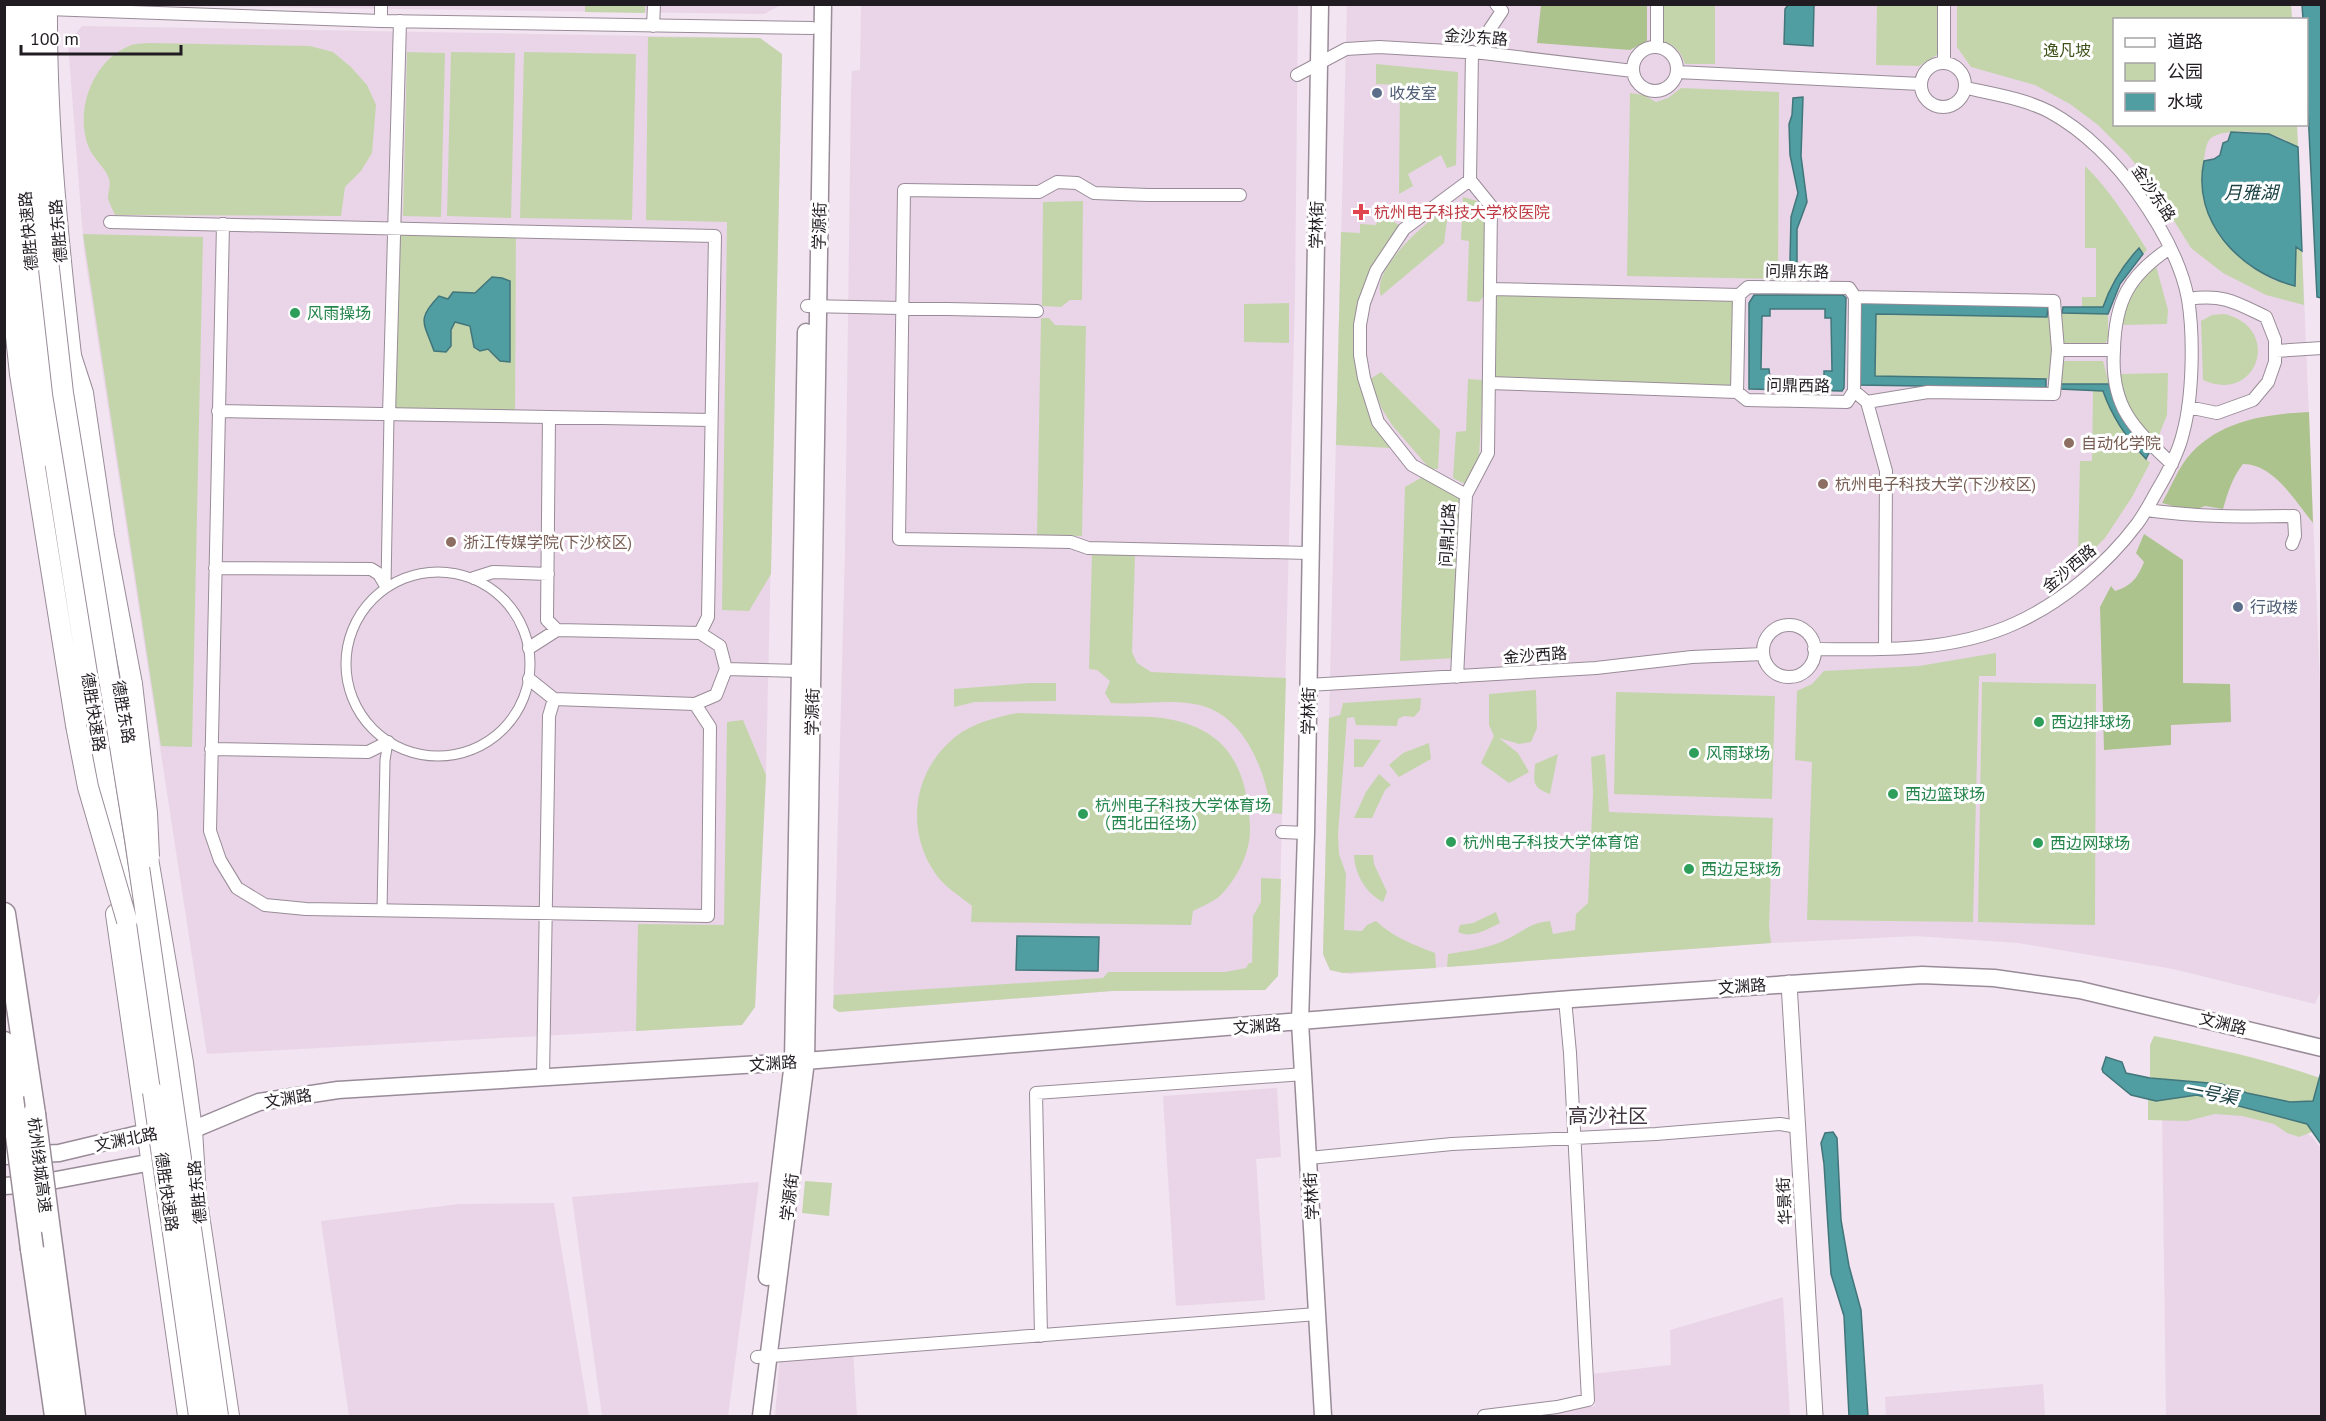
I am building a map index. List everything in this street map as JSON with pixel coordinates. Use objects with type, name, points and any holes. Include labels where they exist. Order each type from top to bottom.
[{"type":"highway","name":"杭州绕城高速","points":[[4,914],[34,1114],[74,1416]]},
{"type":"highway","name":"杭州绕城高速","points":[[4,1043],[56,1416]]},
{"type":"main road","name":"德胜快速路","points":[[14,4],[19,129],[29,255],[44,391],[128,921],[199,1416]]},
{"type":"main road","name":"学源街","points":[[751,1416],[763,1357],[800,1062],[812,306],[812,4]]},
{"type":"main road","name":"学源街","points":[[800,1062],[800,671],[823,4]]},
{"type":"main road","name":"学林街","points":[[1320,4],[1306,833],[1300,1022],[1323,1416]]},
{"type":"main road","name":"德胜快速路","points":[[42,6],[37,109],[46,240],[63,393],[135,839],[218,1416]]},
{"type":"main road","name":"德胜东路","points":[[42,6],[59,252],[94,535],[183,1063],[192,1130],[196,1195],[229,1416]]},
{"type":"main road","points":[[4,32],[7,149],[34,394],[55,543],[106,845],[188,1416]]},
{"type":"main road","points":[[4,186],[7,149]]},
{"type":"main road","points":[[4,199],[21,386],[76,725],[88,787],[128,921]]},
{"type":"main road","points":[[71,356],[83,393],[104,536],[134,707],[147,813],[154,971]]},
{"type":"main road","name":"文渊路","points":[[192,1130],[259,1102],[338,1090],[800,1062],[1565,999],[1922,975],[1994,978],[2080,990],[2322,1048]]},
{"type":"main road","name":"文渊北路","points":[[4,1156],[59,1153],[147,1132],[192,1130]]},
{"type":"main road","name":"文渊北路","points":[[4,1186],[35,1184],[152,1162],[192,1130]]},
{"type":"main road","name":"学源街","points":[[761,1416],[763,1357]]},
{"type":"street","points":[[381,4],[381,21]]},
{"type":"street","points":[[653,26],[654,4]]},
{"type":"street","points":[[1466,495],[1488,453],[1491,206],[1470,180],[1478,52],[1502,11],[1496,4]]},
{"type":"street","points":[[1657,4],[1657,47]]},
{"type":"street","points":[[1944,4],[1944,62]]},
{"type":"street","points":[[42,6],[381,21],[812,27]]},
{"type":"street","points":[[386,586],[399,21]]},
{"type":"street","name":"金沙东路","points":[[1297,75],[1346,49],[1379,47],[1478,52],[1633,70]]},
{"type":"street","points":[[1657,47],[1671,53],[1676,60],[1677,72],[1670,87],[1657,92],[1643,88],[1634,78],[1633,70],[1634,63],[1642,51],[1657,47]]},
{"type":"street","points":[[1944,62],[1958,68],[1963,74],[1966,88],[1959,101],[1946,107],[1939,107],[1927,100],[1921,84],[1924,73],[1929,67],[1944,62]]},
{"type":"street","points":[[1677,72],[1921,84]]},
{"type":"street","name":"金沙东路","points":[[1966,88],[2013,98],[2050,112],[2088,139],[2123,174],[2151,213],[2179,268],[2188,299],[2191,350],[2188,407]]},
{"type":"street","name":"问鼎北路","points":[[1457,677],[1466,495],[1412,465],[1378,422],[1364,378],[1360,355],[1360,325],[1364,303],[1376,271],[1404,228],[1470,180]]},
{"type":"street","points":[[1240,195],[1094,193],[1077,183],[1057,182],[1039,192],[904,190],[899,539],[1071,542],[1088,548],[1309,553]]},
{"type":"street","points":[[110,222],[716,236],[708,617],[700,633]]},
{"type":"street","points":[[223,224],[210,831],[220,860],[237,888],[265,905],[382,910],[708,916],[710,727],[695,704]]},
{"type":"street","points":[[2170,248],[2155,258],[2133,280],[2125,293],[2114,325],[2112,373],[2125,414],[2139,434],[2172,464]]},
{"type":"street","name":"问鼎东路","points":[[1490,289],[1739,295],[1748,287],[1849,288],[1855,297],[2054,301],[2058,350]]},
{"type":"street","points":[[1737,392],[1739,295]]},
{"type":"street","points":[[2188,299],[2209,296],[2234,300],[2266,317],[2275,340],[2276,351],[2268,382],[2253,400],[2217,413],[2188,407]]},
{"type":"street","points":[[1854,391],[1855,297]]},
{"type":"street","points":[[812,306],[1037,311]]},
{"type":"street","points":[[2276,351],[2322,348]]},
{"type":"street","points":[[1885,649],[1886,471],[1867,402],[1928,392],[2054,394],[2058,350],[2114,350]]},
{"type":"street","name":"问鼎西路","points":[[1489,383],[1737,392],[1747,400],[1847,402],[1854,391],[1867,402]]},
{"type":"street","name":"金沙西路","points":[[1815,649],[1885,649],[1974,639],[2014,624],[2052,604],[2112,554],[2138,523],[2172,464],[2183,434],[2188,407]]},
{"type":"street","points":[[218,411],[711,420]]},
{"type":"street","points":[[549,417],[547,620],[557,630]]},
{"type":"street","points":[[2146,510],[2193,516],[2294,516],[2295,536],[2292,544]]},
{"type":"street","points":[[215,568],[371,569],[379,574],[386,586]]},
{"type":"street","points":[[445,571],[474,578],[500,594],[519,619],[529,648],[529,679],[519,708],[501,732],[476,749],[446,757],[416,754],[388,742],[365,722],[350,695],[345,665],[350,634],[364,607],[386,586],[414,573],[445,571]]},
{"type":"street","points":[[474,578],[493,572],[548,574]]},
{"type":"street","points":[[1784,626],[1793,626],[1805,631],[1815,649],[1811,664],[1800,675],[1793,677],[1773,672],[1764,661],[1763,654],[1765,640],[1770,633],[1784,626]]},
{"type":"street","points":[[529,648],[557,630],[700,633],[720,646],[726,669],[716,695],[695,704],[554,699],[529,679]]},
{"type":"street","name":"金沙西路","points":[[1308,685],[1596,668],[1692,657],[1763,654]]},
{"type":"street","points":[[726,669],[800,671]]},
{"type":"street","points":[[543,1078],[549,716],[554,699]]},
{"type":"street","points":[[211,749],[368,752],[388,742]]},
{"type":"street","points":[[382,910],[385,760],[388,742]]},
{"type":"street","points":[[1282,832],[1306,833]]},
{"type":"street","name":"华景街","points":[[1789,983],[1815,1416]]},
{"type":"street","points":[[1484,1416],[1557,1407],[1588,1400],[1570,1053],[1565,999]]},
{"type":"street","points":[[1041,1336],[1036,1093],[1304,1074]]},
{"type":"street","points":[[1309,1158],[1408,1147],[1780,1124],[1798,1127]]},
{"type":"street","points":[[763,1357],[1317,1314]]},
{"type":"shaded area","points":[[100,5],[781,5],[764,14]]},
{"type":"shaded area","points":[[861,5],[1298,5],[1295,298],[1278,976],[1265,990],[1112,991],[839,1012],[833,1008],[845,551],[851,89],[852,71],[860,70]]},
{"type":"shaded area","name":"杭州电子科技大学(下沙校区)","points":[[1347,5],[2291,5],[2292,18],[2113,18],[2113,126],[2297,126],[2322,736],[2322,988],[2315,1004],[2173,969],[2018,943],[1916,936],[1771,943],[1350,974],[1330,970],[1323,954]]},
{"type":"shaded area","name":"浙江传媒学院(下沙校区)","points":[[82,26],[760,38],[782,54],[766,775],[755,1007],[742,1025],[207,1054],[84,251],[68,43]]},
{"type":"shaded area","points":[[1277,1088],[1281,1157],[1256,1159],[1265,1300],[1176,1306],[1163,1096]]},
{"type":"shaded area","points":[[2191,1103],[2296,1126],[2312,1137],[2321,1148],[2321,1416],[2166,1416],[2162,1111]]},
{"type":"shaded area","points":[[759,1182],[728,1416],[602,1416],[572,1197]]},
{"type":"shaded area","points":[[554,1203],[589,1416],[349,1416],[321,1221],[459,1204]]},
{"type":"shaded area","points":[[1783,1297],[1790,1416],[1521,1416],[1595,1406],[1591,1374],[1671,1365],[1670,1330]]},
{"type":"shaded area","points":[[853,1351],[857,1416],[775,1416],[780,1356]]},
{"type":"shaded area","points":[[2043,1384],[2045,1416],[1886,1416],[1885,1397]]},
{"type":"green space","points":[[585,5],[645,5],[645,13],[585,12]]},
{"type":"green space","points":[[1541,5],[1647,5],[1647,41],[1630,50],[1537,43]]},
{"type":"green space","points":[[1663,5],[1715,5],[1715,64],[1685,64],[1677,50],[1663,41]]},
{"type":"green space","points":[[1877,5],[1938,5],[1938,54],[1919,66],[1876,65]]},
{"type":"green space","name":"逸凡坡","points":[[1957,5],[2291,5],[2292,18],[2113,18],[2113,126],[2297,126],[2298,147],[2284,139],[2263,133],[2238,132],[2215,136],[2210,139],[2206,147],[2202,183],[2207,210],[2222,239],[2240,258],[2254,268],[2276,281],[2296,247],[2302,251],[2304,305],[2266,295],[2223,273],[2191,248],[2151,184],[2129,156],[2098,125],[2070,104],[2035,85],[1971,67],[1957,47]]},
{"type":"green space","points":[[648,37],[760,38],[782,54],[771,574],[749,611],[722,610],[727,222],[646,220]]},
{"type":"green space","points":[[148,43],[310,46],[333,52],[351,67],[367,85],[376,105],[372,153],[361,171],[345,187],[341,216],[115,215],[108,198],[110,184],[108,175],[91,152],[85,134],[85,104],[96,75],[105,63],[116,53],[129,46]]},
{"type":"green space","points":[[407,52],[445,53],[441,217],[403,216]]},
{"type":"green space","points":[[451,52],[515,53],[511,218],[447,216]]},
{"type":"green space","points":[[524,52],[636,54],[632,220],[520,218]]},
{"type":"green space","points":[[1376,64],[1458,72],[1456,165],[1447,168],[1441,155],[1408,174],[1413,186],[1399,194],[1400,85],[1376,84]]},
{"type":"green space","points":[[1681,88],[1779,92],[1778,279],[1627,276],[1630,93],[1644,95],[1656,102],[1668,98]]},
{"type":"green space","points":[[2085,166],[2111,196],[2147,250],[2143,254],[2139,248],[2127,261],[2113,283],[2103,307],[2082,307],[2082,297],[2096,297],[2096,248],[2085,248]]},
{"type":"green space","points":[[1463,197],[1477,201],[1486,213],[1483,297],[1479,302],[1467,301],[1469,241],[1461,240]]},
{"type":"green space","points":[[1083,201],[1082,300],[1070,300],[1061,307],[1042,306],[1043,202]]},
{"type":"green space","points":[[1380,212],[1400,226],[1385,247],[1367,280],[1361,387],[1373,422],[1390,448],[1336,445],[1341,232],[1360,233],[1360,224],[1376,225]]},
{"type":"green space","points":[[1441,212],[1447,220],[1444,243],[1381,296],[1380,286],[1383,274],[1391,262],[1422,227]]},
{"type":"green space","points":[[394,228],[516,231],[515,417],[389,415]]},
{"type":"green space","points":[[83,234],[203,237],[192,747],[161,746]]},
{"type":"green space","points":[[2156,266],[2168,310],[2167,324],[2121,325],[2134,292]]},
{"type":"green space","points":[[1490,289],[1739,295],[1737,392],[1489,383]]},
{"type":"green space","points":[[1289,303],[1289,343],[1244,342],[1244,304]]},
{"type":"green space","points":[[2062,313],[2108,314],[2108,339],[2104,345],[2062,345]]},
{"type":"green space","points":[[1876,314],[2054,317],[2054,379],[1875,376]]},
{"type":"green space","points":[[2224,314],[2242,322],[2253,333],[2258,347],[2256,361],[2249,374],[2238,382],[2222,385],[2203,380],[2201,321],[2212,315]]},
{"type":"green space","points":[[1041,318],[1049,318],[1055,325],[1086,326],[1082,536],[1037,535]]},
{"type":"green space","points":[[2061,361],[2103,361],[2109,384],[2060,384]]},
{"type":"green space","points":[[1381,372],[1440,430],[1438,469],[1430,469],[1392,425],[1382,409],[1370,379]]},
{"type":"green space","points":[[2168,373],[2167,415],[2157,440],[2137,420],[2127,403],[2121,374]]},
{"type":"green space","points":[[1468,379],[1483,380],[1479,459],[1467,485],[1453,478],[1456,432],[1466,431]]},
{"type":"green space","points":[[2093,390],[2103,390],[2122,429],[2150,463],[2132,497],[2105,538],[2081,562],[2078,557],[2080,461],[2092,461]]},
{"type":"green space","points":[[2309,412],[2313,523],[2274,477],[2264,470],[2243,464],[2233,480],[2223,509],[2205,506],[2192,511],[2162,503],[2187,458],[2212,435],[2242,422],[2275,415]]},
{"type":"green space","points":[[1426,475],[1466,495],[1457,658],[1400,661],[1405,487]]},
{"type":"green space","points":[[2144,534],[2183,560],[2183,683],[2230,684],[2231,722],[2171,725],[2171,745],[2104,750],[2100,607],[2111,586],[2115,591],[2121,589],[2130,584],[2139,572],[2144,562],[2136,553]]},
{"type":"green space","points":[[1092,554],[1135,555],[1132,652],[1137,663],[1151,672],[1286,678],[1282,814],[1271,813],[1264,779],[1257,761],[1239,730],[1226,718],[1211,709],[1194,704],[1111,703],[1105,693],[1110,681],[1097,670],[1089,669]]},
{"type":"green space","name":"西边篮球场","points":[[1996,653],[1996,676],[1979,676],[1973,922],[1807,920],[1812,762],[1795,760],[1797,691],[1812,684],[1824,671],[1919,666]]},
{"type":"green space","name":"西边网球场","points":[[1982,682],[2096,684],[2095,925],[1978,922]]},
{"type":"green space","points":[[1056,683],[1056,701],[975,702],[954,707],[954,689]]},
{"type":"green space","points":[[1536,690],[1537,728],[1531,742],[1519,744],[1499,738],[1518,753],[1529,772],[1509,783],[1481,763],[1494,736],[1489,725],[1489,694]]},
{"type":"green space","name":"风雨球场","points":[[1616,692],[1775,696],[1772,799],[1614,794]]},
{"type":"green space","points":[[1421,698],[1420,710],[1414,717],[1404,716],[1398,719],[1397,726],[1356,725],[1354,717],[1347,718],[1338,834],[1339,854],[1346,874],[1344,930],[1362,931],[1367,925],[1376,921],[1397,936],[1435,953],[1436,968],[1343,973],[1330,970],[1323,954],[1329,718],[1340,715],[1343,703]]},
{"type":"green space","name":"杭州电子科技大学体育场 （西北田径场）","points":[[1018,713],[1168,719],[1189,724],[1206,732],[1231,755],[1239,770],[1248,806],[1250,836],[1246,855],[1232,881],[1220,896],[1193,911],[1191,925],[971,922],[972,906],[942,882],[926,856],[917,820],[922,783],[930,766],[955,737],[985,721]]},
{"type":"green space","points":[[743,720],[766,775],[755,1007],[742,1025],[636,1031],[638,924],[724,925],[727,722]]},
{"type":"green space","points":[[1354,739],[1381,740],[1363,767],[1354,767]]},
{"type":"green space","points":[[1429,743],[1431,759],[1399,777],[1389,765],[1403,753]]},
{"type":"green space","points":[[1558,754],[1550,794],[1540,789],[1535,783],[1535,764]]},
{"type":"green space","name":"西边足球场","points":[[1605,754],[1609,812],[1773,818],[1769,926],[1771,943],[1447,967],[1448,954],[1496,944],[1536,924],[1550,921],[1553,934],[1575,930],[1576,914],[1588,903],[1593,793],[1591,757]]},
{"type":"green space","points":[[1379,774],[1391,785],[1385,790],[1372,818],[1354,818],[1366,792]]},
{"type":"green space","points":[[1354,855],[1373,855],[1374,864],[1387,892],[1383,902],[1371,894],[1362,883]]},
{"type":"green space","points":[[1261,878],[1281,879],[1278,976],[1265,990],[1112,991],[839,1012],[833,1008],[834,995],[1103,978],[1108,972],[1225,972],[1246,968],[1249,963],[1252,963],[1253,916],[1261,902]]},
{"type":"green space","points":[[1496,912],[1500,923],[1474,934],[1458,932],[1460,925],[1473,923]]},
{"type":"green space","points":[[2154,1036],[2238,1054],[2320,1078],[2313,1101],[2290,1102],[2247,1093],[2221,1084],[2150,1078],[2150,1045]]},
{"type":"green space","points":[[2197,1095],[2307,1124],[2312,1132],[2299,1137],[2287,1133],[2274,1124],[2242,1116],[2215,1114],[2187,1121],[2148,1120],[2148,1098],[2156,1101]]},
{"type":"green space","points":[[805,1181],[832,1183],[829,1216],[802,1213]]},
{"type":"water","points":[[1788,5],[1814,5],[1813,46],[1784,44],[1785,9]]},
{"type":"water","points":[[2302,5],[2321,5],[2321,298],[2317,297],[2308,111],[2308,18],[2303,18]]},
{"type":"water","points":[[1803,97],[1801,156],[1807,202],[1797,229],[1797,273],[1793,272],[1790,260],[1791,217],[1798,193],[1790,155],[1789,124],[1793,98]]},
{"type":"water","name":"月雅湖","points":[[2231,132],[2269,134],[2298,147],[2302,251],[2296,247],[2295,286],[2256,269],[2239,256],[2224,241],[2205,204],[2202,183],[2204,161],[2220,155],[2223,143],[2228,141]]},
{"type":"water","points":[[2139,248],[2143,254],[2120,284],[2108,314],[2062,313],[2063,307],[2103,307],[2118,276]]},
{"type":"water","points":[[492,277],[510,281],[510,362],[500,361],[488,349],[480,351],[474,347],[470,326],[455,322],[451,330],[451,346],[446,352],[434,351],[424,322],[432,304],[439,296],[448,299],[453,292],[475,293]]},
{"type":"water","points":[[1754,295],[1843,295],[1846,298],[1844,388],[1842,391],[1749,389],[1749,303]],"holes":[[[1770,309],[1825,309],[1825,318],[1831,318],[1832,371],[1824,371],[1824,379],[1770,378],[1769,369],[1761,369],[1762,316],[1770,316]]]},
{"type":"water","points":[[1859,303],[2048,306],[2047,317],[1876,314],[1875,376],[2046,379],[2046,388],[1858,385]]},
{"type":"water","points":[[2060,384],[2109,384],[2125,420],[2150,451],[2146,459],[2120,427],[2103,391],[2060,389]]},
{"type":"water","points":[[1017,936],[1099,937],[1098,971],[1016,970]]},
{"type":"water","name":"一号渠","points":[[2106,1057],[2122,1062],[2126,1073],[2150,1078],[2221,1084],[2247,1093],[2290,1102],[2313,1101],[2321,1072],[2321,1144],[2307,1124],[2197,1095],[2156,1101],[2131,1095],[2103,1072]]},
{"type":"water","points":[[1833,1132],[1837,1138],[1841,1220],[1849,1266],[1861,1310],[1868,1416],[1849,1416],[1844,1316],[1831,1274],[1821,1143],[1825,1133]]},
{"type":"place","name":"收发室","points":[[1377,93]]},
{"type":"place","name":"杭州电子科技大学校医院","points":[[1361,212]]},
{"type":"place","name":"风雨操场","points":[[295,313]]},
{"type":"place","name":"自动化学院","points":[[2069,443]]},
{"type":"place","name":"杭州电子科技大学(下沙校区)","points":[[1823,484]]},
{"type":"place","name":"浙江传媒学院(下沙校区)","points":[[451,542]]},
{"type":"place","name":"行政楼","points":[[2238,607]]},
{"type":"place","name":"西边排球场","points":[[2039,722]]},
{"type":"place","name":"风雨球场","points":[[1694,753]]},
{"type":"place","name":"西边篮球场","points":[[1893,794]]},
{"type":"place","name":"杭州电子科技大学体育场 （西北田径场）","points":[[1083,814]]},
{"type":"place","name":"杭州电子科技大学体育馆","points":[[1451,842]]},
{"type":"place","name":"西边网球场","points":[[2038,843]]},
{"type":"place","name":"西边足球场","points":[[1689,869]]},
{"type":"district","name":"高沙社区","points":[[1608,1116]]}]
